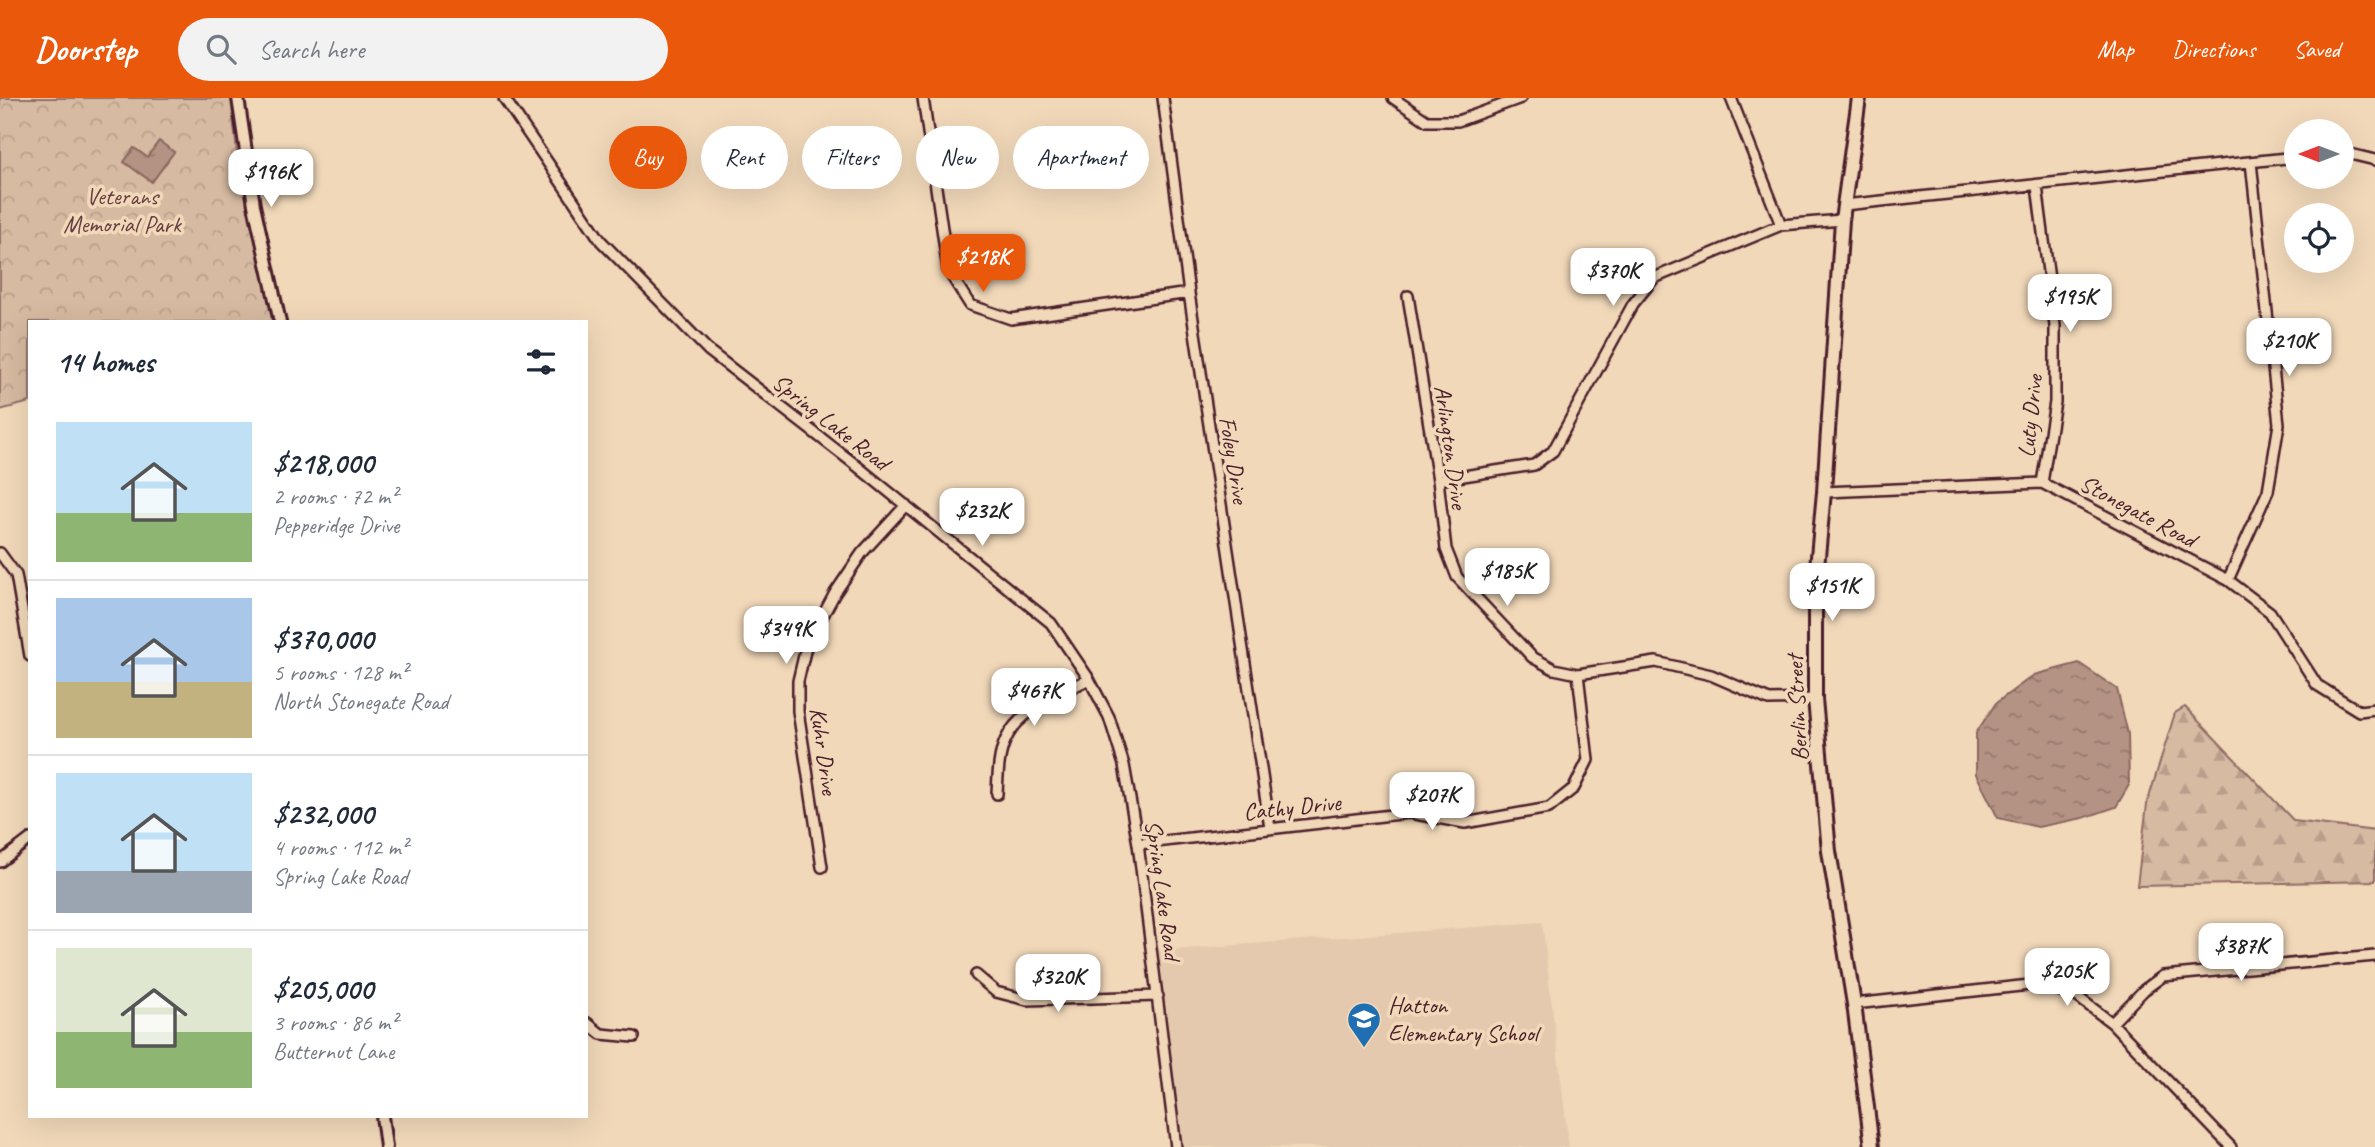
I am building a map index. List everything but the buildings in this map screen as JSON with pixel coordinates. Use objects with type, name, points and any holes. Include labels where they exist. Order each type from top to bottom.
[{"type":"main road","name":"Berlin Street","points":[[1859,98],[1842,220],[1815,589],[1815,699],[1829,851],[1854,1004],[1872,1147]]},
{"type":"street","points":[[238,98],[254,205],[280,320]]},
{"type":"street","name":"Spring Lake Road","points":[[504,98],[601,241],[699,342],[906,505],[1051,624],[1089,679],[1109,717],[1124,765],[1138,844],[1176,1147]]},
{"type":"street","points":[[923,98],[948,270],[971,305],[1011,319],[1189,292]]},
{"type":"street","name":"Foley Drive","points":[[1163,98],[1189,292],[1270,828]]},
{"type":"street","points":[[1393,98],[1427,121],[1458,121],[1521,98]]},
{"type":"street","points":[[1731,98],[1781,225]]},
{"type":"street","points":[[2354,155],[2375,160]]},
{"type":"street","points":[[1844,205],[2284,158]]},
{"type":"street","points":[[2228,580],[2268,491],[2279,424],[2251,162]]},
{"type":"street","name":"Luty Drive","points":[[2036,186],[2055,326],[2055,402],[2042,482]]},
{"type":"street","points":[[1438,480],[1534,465],[1553,451],[1633,304],[1654,278],[1781,225],[1842,220]]},
{"type":"street","name":"Arlington Drive","points":[[1408,296],[1438,480],[1446,550],[1457,577],[1532,657],[1554,669],[1578,674],[1656,662],[1711,675],[1769,700],[1815,699]]},
{"type":"street","name":"Stonegate Road","points":[[1824,492],[2042,482],[2228,580],[2270,612],[2317,685],[2359,711],[2375,709]]},
{"type":"street","name":"Kuhr Drive","points":[[822,867],[798,711],[798,681],[806,647],[835,593],[862,552],[906,505]]},
{"type":"street","points":[[0,553],[16,575],[28,644]]},
{"type":"street","name":"Cathy Drive","points":[[1138,844],[1409,813],[1465,823],[1549,808],[1574,788],[1588,761],[1578,674]]},
{"type":"street","points":[[997,794],[999,764],[1005,740],[1022,718],[1089,679]]},
{"type":"street","points":[[0,862],[28,841]]},
{"type":"street","points":[[2112,1023],[2144,990],[2163,976],[2375,956]]},
{"type":"street","points":[[976,975],[996,992],[1027,1000],[1158,996]]},
{"type":"street","points":[[1854,1004],[2039,984],[2075,995],[2112,1023],[2231,1147]]},
{"type":"street","points":[[588,1024],[601,1034],[634,1038]]},
{"type":"street","points":[[382,1118],[386,1147]]},
{"type":"shaded area","name":"Hatton Elementary School","points":[[1542,922],[1569,1147],[1183,1147],[1159,951]]},
{"type":"green space","name":"Veterans Memorial Park","points":[[0,98],[231,98],[238,162],[270,300],[272,320],[28,320],[28,403],[0,410]]},
{"type":"green space","points":[[2185,707],[2294,821],[2375,831],[2375,881],[2137,886],[2147,804],[2175,713]]},
{"type":"water","points":[[159,141],[174,152],[152,182],[124,162],[134,148],[147,157]]},
{"type":"water","points":[[2079,663],[2117,689],[2128,734],[2129,785],[2116,807],[2083,818],[2038,827],[1998,818],[1976,774],[1976,733],[1996,703],[2034,675]]},
{"type":"place","name":"Hatton Elementary School","points":[[1364,1049]]}]
